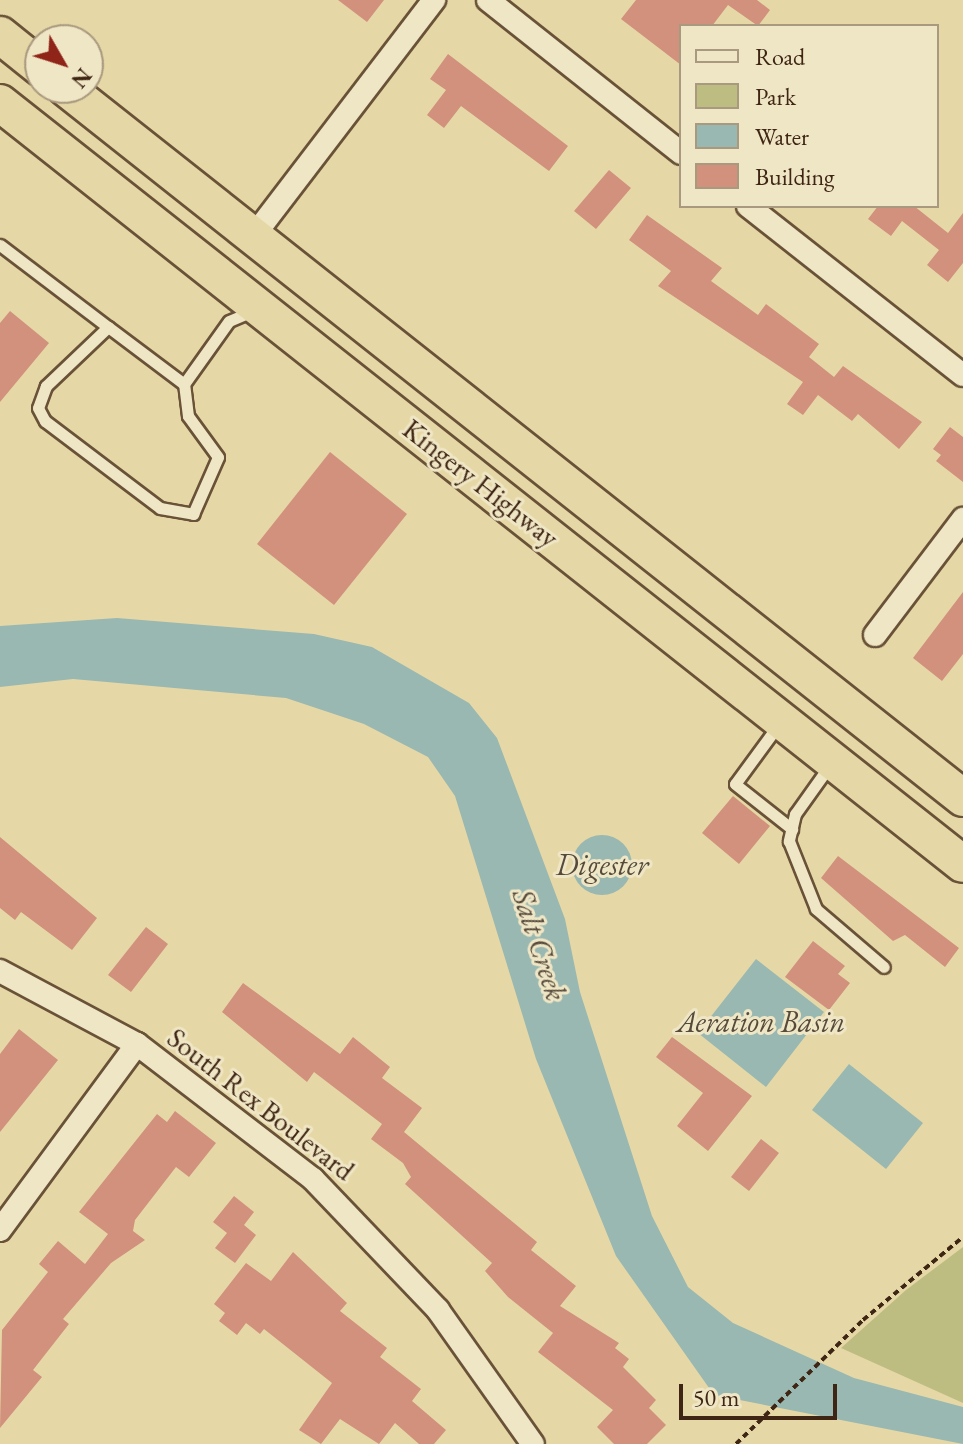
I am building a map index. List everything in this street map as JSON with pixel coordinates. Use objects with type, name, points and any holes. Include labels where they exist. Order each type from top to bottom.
[{"type":"highway","points":[[0,35],[24,54]]},
{"type":"highway","name":"Kingery Highway","points":[[0,103],[963,864]]},
{"type":"highway","name":"Kingery Highway","points":[[86,104],[963,798]]},
{"type":"street","points":[[252,238],[434,0]]},
{"type":"street","points":[[488,0],[679,151]]},
{"type":"street","points":[[751,208],[963,375]]},
{"type":"street","points":[[875,635],[963,519]]},
{"type":"street","name":"South Rex Boulevard","points":[[0,971],[137,1044],[275,1145],[360,1223],[466,1345],[533,1444]]},
{"type":"street","points":[[0,1230],[137,1044]]},
{"type":"lane","points":[[0,245],[184,384]]},
{"type":"lane","points":[[108,327],[46,386],[38,408],[45,421],[177,516],[193,514],[202,502],[218,457],[188,416],[184,384],[229,321],[261,309]]},
{"type":"lane","points":[[782,721],[735,784],[792,829]]},
{"type":"lane","points":[[833,761],[792,829],[789,841],[816,909],[884,967]]},
{"type":"path","points":[[736,1444],[863,1320],[963,1237]]},
{"type":"green space","points":[[963,1247],[963,1403],[841,1348],[906,1290]]},
{"type":"water","name":"Salt Creek","points":[[117,618],[314,634],[372,647],[469,703],[497,738],[565,919],[580,992],[652,1216],[688,1287],[733,1323],[854,1378],[963,1407],[963,1444],[714,1395],[616,1256],[536,1059],[455,796],[428,757],[364,724],[286,698],[73,679],[0,687],[0,626]]},
{"type":"water","name":"Digester","points":[[602,835],[624,843],[632,865],[624,887],[602,895],[580,887],[572,865],[580,843]]},
{"type":"water","name":"Aeration Basin","points":[[756,959],[824,1012],[766,1087],[698,1033]]},
{"type":"water","name":"Aeration Basin","points":[[849,1064],[923,1123],[886,1169],[812,1110]]},
{"type":"building","points":[[338,0],[384,0],[367,22]]},
{"type":"building","points":[[636,0],[757,0],[770,10],[760,24],[728,5],[714,24],[679,24],[679,63],[621,19]]},
{"type":"building","points":[[448,54],[568,146],[549,171],[461,106],[444,128],[427,115],[446,90],[430,79]]},
{"type":"building","points":[[609,170],[631,188],[596,229],[574,211]]},
{"type":"building","points":[[876,208],[917,208],[948,233],[963,213],[963,263],[948,282],[927,265],[939,250],[902,221],[891,236],[868,219]]},
{"type":"building","points":[[647,215],[722,268],[711,281],[758,315],[766,304],[819,344],[809,357],[834,377],[843,366],[922,422],[899,449],[858,414],[852,421],[818,395],[803,415],[787,404],[803,382],[658,286],[671,271],[629,240]]},
{"type":"building","points":[[10,311],[49,343],[0,402],[0,323]]},
{"type":"building","points":[[950,427],[963,437],[963,482],[936,461],[941,455],[933,449]]},
{"type":"building","points":[[330,452],[407,514],[334,605],[257,544]]},
{"type":"building","points":[[963,592],[963,654],[942,681],[913,658]]},
{"type":"building","points":[[733,796],[770,826],[739,864],[702,833]]},
{"type":"building","points":[[0,837],[97,918],[72,950],[21,912],[15,920],[0,908]]},
{"type":"building","points":[[838,856],[959,948],[945,967],[905,935],[893,941],[821,878]]},
{"type":"building","points":[[146,927],[168,944],[131,992],[108,975]]},
{"type":"building","points":[[813,941],[845,966],[838,974],[850,983],[829,1010],[785,977]]},
{"type":"building","points":[[243,983],[340,1054],[353,1037],[390,1067],[382,1078],[422,1108],[404,1132],[537,1242],[531,1250],[576,1286],[560,1306],[619,1343],[615,1348],[629,1359],[623,1367],[656,1400],[649,1408],[666,1425],[647,1444],[614,1444],[597,1427],[613,1410],[538,1352],[553,1333],[508,1297],[485,1271],[492,1263],[405,1184],[411,1177],[403,1163],[371,1139],[382,1124],[314,1072],[307,1082],[222,1012]]},
{"type":"building","points":[[19,1029],[58,1060],[0,1132],[0,1054]]},
{"type":"building","points":[[672,1037],[752,1096],[708,1151],[677,1126],[703,1093],[656,1057]]},
{"type":"building","points":[[175,1111],[216,1143],[189,1177],[176,1167],[135,1220],[133,1231],[145,1240],[111,1263],[63,1319],[69,1324],[33,1370],[42,1377],[0,1428],[2,1330],[48,1272],[39,1264],[58,1241],[85,1264],[108,1234],[79,1212],[157,1114],[167,1122]]},
{"type":"building","points":[[761,1139],[779,1153],[749,1191],[731,1177]]},
{"type":"building","points":[[234,1196],[254,1212],[244,1225],[256,1235],[235,1263],[215,1248],[227,1233],[213,1222]]},
{"type":"building","points":[[293,1252],[347,1303],[340,1311],[387,1348],[380,1357],[421,1389],[412,1401],[446,1430],[434,1444],[419,1444],[395,1423],[379,1444],[340,1419],[321,1444],[299,1430],[332,1383],[264,1329],[260,1334],[246,1323],[237,1335],[219,1321],[225,1313],[214,1304],[246,1263],[271,1281]]}]
